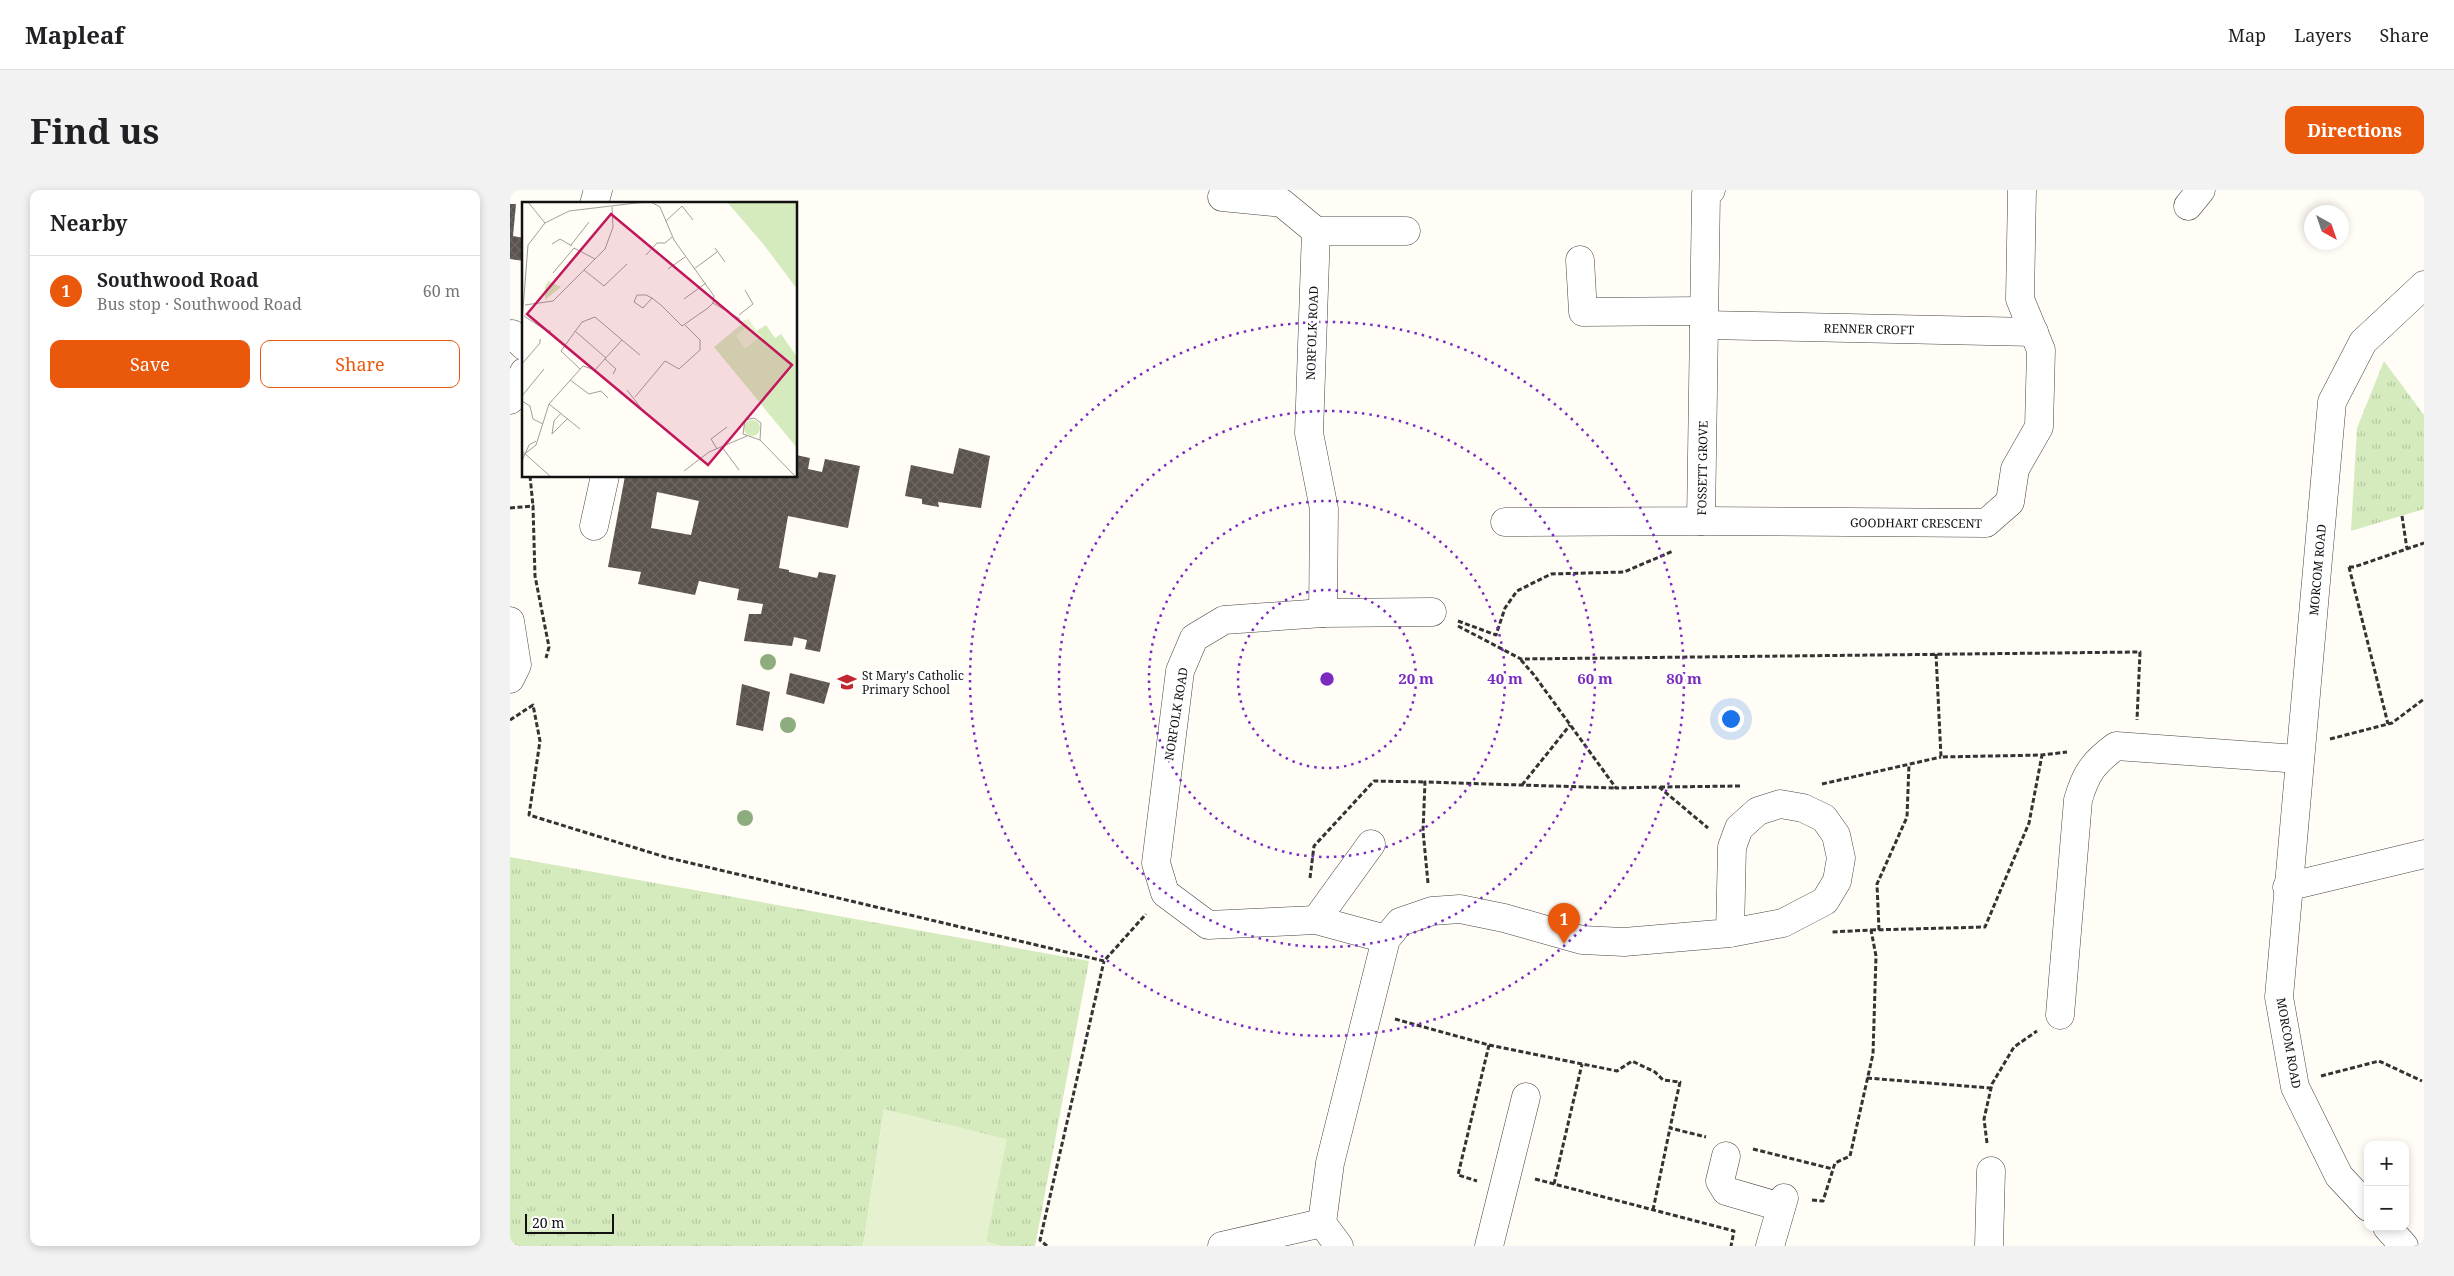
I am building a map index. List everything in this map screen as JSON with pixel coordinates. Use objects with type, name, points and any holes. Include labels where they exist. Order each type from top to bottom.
[{"type":"street","name":"FOSSETT GROVE","points":[[1505,522],[1701,522],[1706,194],[1711,190]]},
{"type":"street","name":"GOODHART CRESCENT","points":[[1701,522],[1986,523],[2010,502],[2015,470],[2039,427],[2040,350],[2020,299],[2022,190]]},
{"type":"street","points":[[1222,197],[1282,203],[1316,232],[1406,231]]},
{"type":"street","name":"NORFOLK ROAD","points":[[1165,893],[1156,863],[1180,671],[1194,638],[1224,620],[1323,613],[1324,509],[1309,433],[1316,232]]},
{"type":"street","points":[[1580,260],[1583,312],[1704,318]]},
{"type":"street","name":"MORCOM ROAD","points":[[2364,1203],[2339,1176],[2294,1082],[2279,997],[2287,887],[2332,402],[2363,342],[2424,285]]},
{"type":"street","name":"RENNER CROFT","points":[[1704,318],[2034,332]]},
{"type":"street","points":[[594,526],[605,478]]},
{"type":"street","points":[[1323,613],[1432,612]]},
{"type":"street","points":[[510,621],[516,665],[510,679]]},
{"type":"street","points":[[2060,1015],[2078,800],[2084,781],[2094,763],[2116,746],[2300,753]]},
{"type":"street","points":[[1339,1246],[1322,1222],[1330,1163],[1386,939],[1400,922],[1432,911],[1460,910],[1504,918],[1582,940],[1624,942],[1730,933],[1783,923],[1825,901],[1837,881],[1841,858],[1836,835],[1824,818],[1803,808],[1780,804],[1758,811],[1739,828],[1732,847],[1730,933]]},
{"type":"street","points":[[1316,920],[1371,844]]},
{"type":"street","points":[[2287,887],[2424,854]]},
{"type":"street","points":[[1165,893],[1208,925],[1316,920],[1386,939]]},
{"type":"street","points":[[1489,1246],[1526,1097]]},
{"type":"street","points":[[1727,1147],[1720,1181],[1726,1191],[1782,1203],[1770,1246]]},
{"type":"street","points":[[1989,1246],[1990,1171]]},
{"type":"street","points":[[1222,1246],[1322,1222]]},
{"type":"street","points":[[2391,1231],[2404,1246]]},
{"type":"path","points":[[530,478],[535,576],[549,647],[544,667]]},
{"type":"path","points":[[510,508],[533,506]]},
{"type":"path","points":[[2402,516],[2407,549]]},
{"type":"path","points":[[1432,612],[1496,635],[1505,608],[1517,591],[1551,574],[1624,572],[1677,550],[1697,538],[1701,522]]},
{"type":"path","points":[[2317,566],[2354,567],[2424,543]]},
{"type":"path","points":[[2349,567],[2388,724]]},
{"type":"path","points":[[1432,612],[1521,659],[1616,788]]},
{"type":"path","points":[[1521,659],[2140,652],[2136,741],[2116,746]]},
{"type":"path","points":[[1936,654],[1941,757],[2042,755],[2069,752]]},
{"type":"path","points":[[536,695],[533,705],[540,741],[529,815],[665,857],[1104,962]]},
{"type":"path","points":[[2300,753],[2388,724],[2424,699]]},
{"type":"path","points":[[510,720],[533,705]]},
{"type":"path","points":[[1522,785],[1570,726]]},
{"type":"path","points":[[1792,918],[1807,932],[1985,928],[2029,823],[2042,755]]},
{"type":"path","points":[[1878,930],[1877,884],[1907,817],[1909,764]]},
{"type":"path","points":[[1432,911],[1423,831],[1425,782],[1616,788],[1659,787],[1732,847]]},
{"type":"path","points":[[1047,1246],[1040,1240],[1104,962],[1165,893]]},
{"type":"path","points":[[1782,1203],[1823,1201],[1835,1163],[1850,1156],[1873,1054],[1876,956],[1871,930]]},
{"type":"path","points":[[1368,1011],[1490,1045],[1618,1071],[1632,1060],[1655,1072],[1663,1080],[1680,1082],[1654,1210]]},
{"type":"path","points":[[1990,1171],[1984,1119],[1990,1088],[2014,1047],[2060,1015]]},
{"type":"path","points":[[1490,1045],[1458,1175],[1554,1184],[1654,1210],[1734,1231],[1731,1246]]},
{"type":"path","points":[[2294,1082],[2379,1061],[2422,1081]]},
{"type":"path","points":[[1554,1184],[1582,1064]]},
{"type":"path","points":[[1867,1078],[1990,1088]]},
{"type":"path","points":[[1670,1128],[1727,1147],[1833,1169]]},
{"type":"green space","points":[[2384,361],[2424,415],[2424,509],[2351,531],[2357,428]]},
{"type":"green space","points":[[510,857],[1089,961],[1035,1246],[1002,1246],[986,1242],[884,1109],[863,1246],[510,1246]]},
{"type":"green space","points":[[884,1109],[1007,1139],[986,1242],[1002,1246],[863,1246]]},
{"type":"building","points":[[510,204],[516,204],[513,236],[522,238],[522,261],[510,259]]},
{"type":"building","points":[[959,448],[990,456],[981,508],[938,502],[939,507],[922,504],[922,499],[905,496],[911,465],[953,474]]},
{"type":"building","points":[[798,455],[810,458],[808,469],[822,472],[825,459],[860,466],[848,528],[788,516],[779,568],[817,578],[819,572],[836,575],[820,652],[805,649],[807,640],[794,637],[792,646],[744,641],[749,614],[761,614],[763,604],[737,600],[739,589],[699,581],[695,595],[638,584],[641,572],[608,567],[625,478],[798,478]],"holes":[[[657,492],[699,501],[691,535],[651,528]]]},
{"type":"building","points":[[790,673],[830,683],[824,704],[786,694]]},
{"type":"building","points":[[742,684],[770,692],[763,731],[736,725]]},
{"type":"place","name":"St Mary's Catholic Primary School","points":[[847,682]]},
{"type":"place","name":"Southwood Road","points":[[1564,944]]}]
